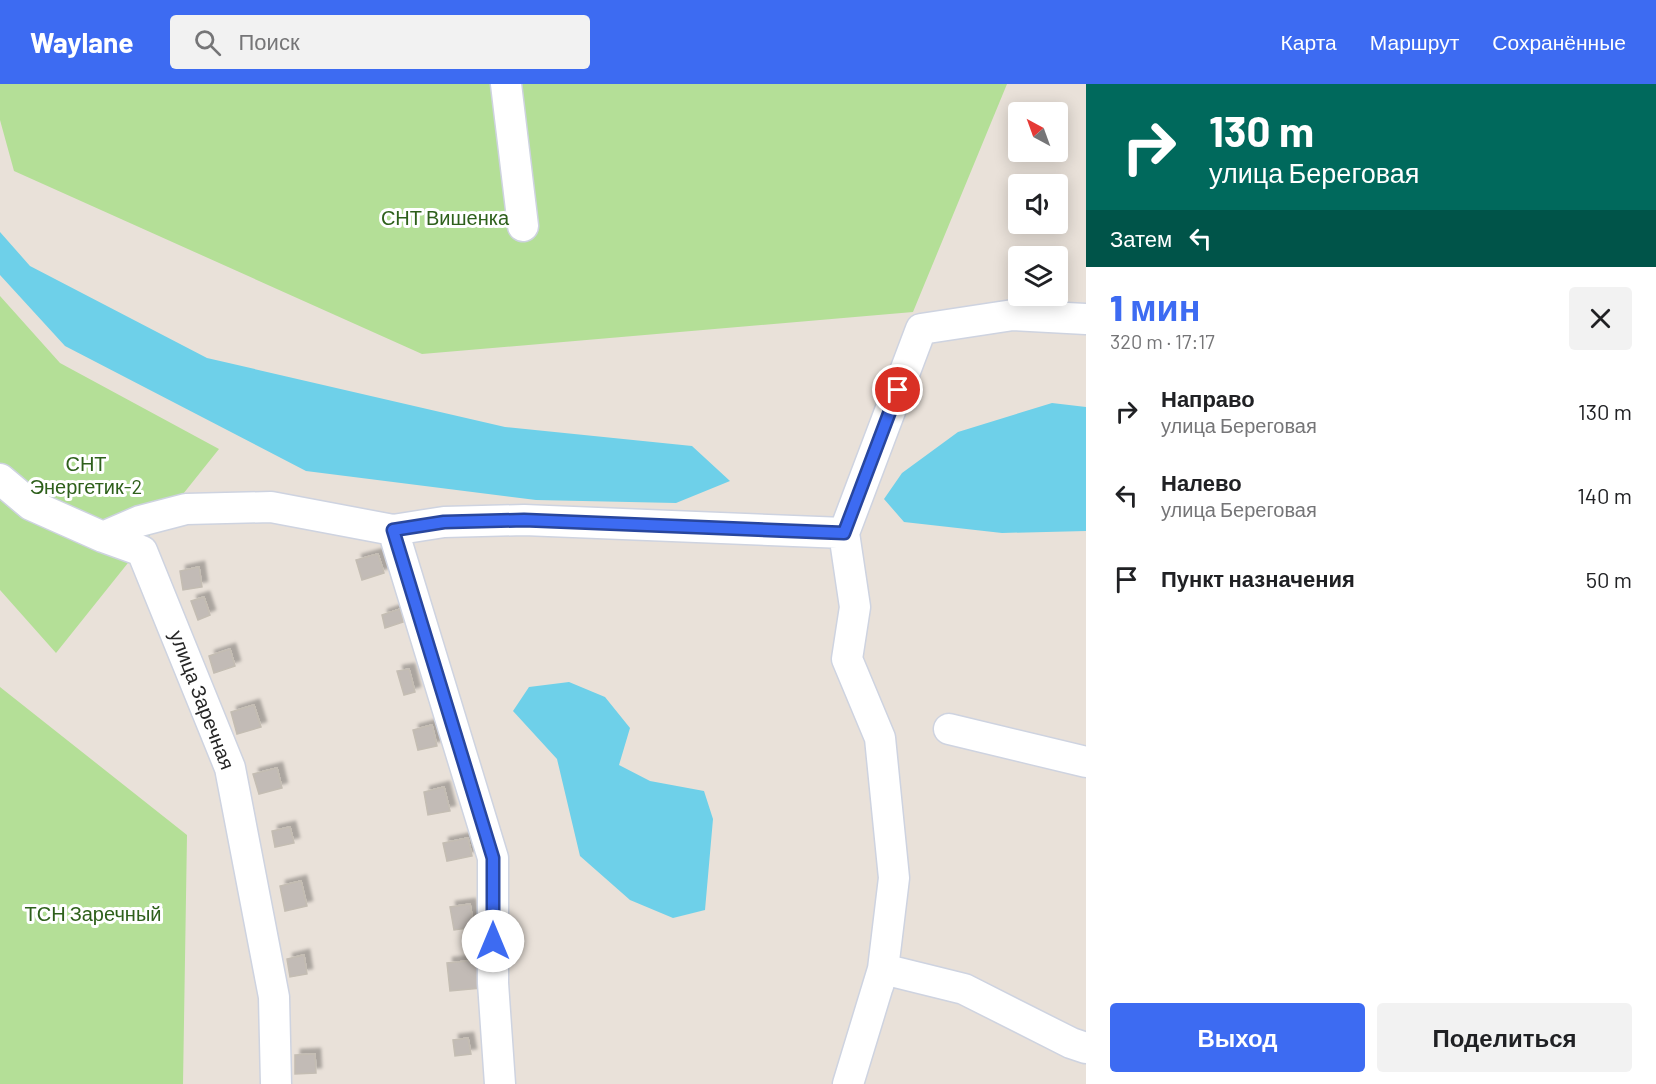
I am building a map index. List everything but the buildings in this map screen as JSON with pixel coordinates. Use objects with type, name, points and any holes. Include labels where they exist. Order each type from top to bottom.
[{"type":"street","points":[[506,84],[523,226]]},
{"type":"street","points":[[848,1084],[883,969],[894,879],[880,738],[848,658],[855,607],[844,533],[921,329],[1013,315],[1086,319]]},
{"type":"street","name":"улица Заречная","points":[[0,479],[31,505],[103,537],[142,551],[230,768],[274,997],[276,1084]]},
{"type":"street","points":[[103,537],[140,521],[186,509],[271,507],[393,530],[444,522],[524,520],[844,533]]},
{"type":"street","points":[[393,530],[493,858],[493,983],[500,1084]]},
{"type":"street","points":[[949,729],[1086,762]]},
{"type":"street","points":[[883,969],[964,989],[1086,1048]]},
{"type":"green space","name":"СНТ Вишенка","points":[[0,84],[1007,84],[913,312],[422,354],[14,171],[0,120]]},
{"type":"green space","name":"СНТ Энергетик-2","points":[[0,296],[60,363],[219,449],[56,653],[0,590]]},
{"type":"green space","name":"ТСН Заречный","points":[[0,687],[187,835],[183,1084],[0,1084]]},
{"type":"water","points":[[0,232],[30,266],[207,358],[505,427],[692,446],[730,481],[676,503],[536,500],[306,471],[65,346],[0,275]]},
{"type":"water","points":[[1052,403],[1086,407],[1086,531],[1002,533],[904,522],[884,499],[902,473],[958,432]]},
{"type":"water","points":[[569,682],[605,697],[630,728],[619,765],[650,781],[704,791],[713,819],[705,910],[673,918],[630,900],[580,856],[557,759],[513,711],[529,687]]},
{"type":"route","points":[[493,941],[493,858],[393,530],[444,522],[524,520],[844,533],[898,390]]}]
